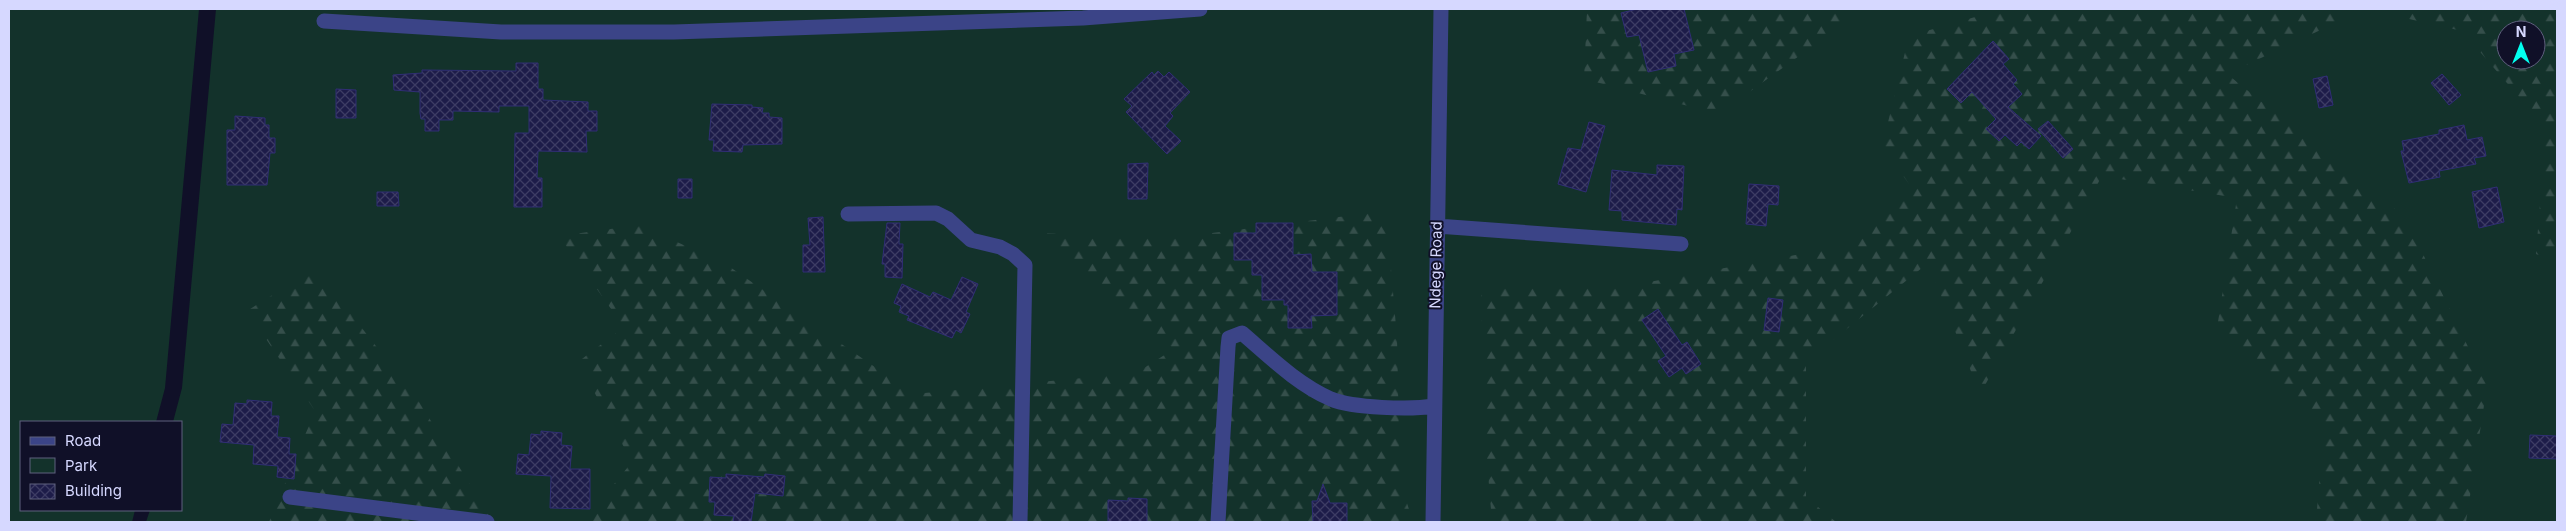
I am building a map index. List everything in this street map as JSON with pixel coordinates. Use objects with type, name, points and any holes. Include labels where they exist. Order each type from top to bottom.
[{"type":"street","points":[[324,21],[501,32],[674,32],[1083,18],[1200,9]]},
{"type":"street","name":"Ndege Road","points":[[1433,522],[1441,9]]},
{"type":"street","points":[[848,214],[936,213],[948,219],[971,240],[1000,247],[1013,254],[1025,264],[1020,522]]},
{"type":"street","points":[[1437,226],[1681,244]]},
{"type":"street","points":[[1218,522],[1228,347],[1229,338],[1233,335],[1242,333],[1285,371],[1332,400],[1412,409],[1434,406]]},
{"type":"street","points":[[290,498],[487,522]]},
{"type":"green space","points":[[9,9],[199,9],[165,388],[156,421],[20,421],[20,511],[135,511],[132,522],[9,522]]},
{"type":"green space","points":[[216,9],[2557,9],[2557,522],[146,522],[150,511],[182,511],[182,421],[173,421],[182,388]]},
{"type":"green space","points":[[1587,9],[1864,9],[1719,114],[1584,79]]},
{"type":"green space","points":[[2003,9],[2365,9],[2227,74],[2405,217],[2487,386],[2466,522],[2316,522],[2324,422],[2216,335],[2237,198],[2102,176],[1980,394],[1928,263],[1806,362],[1806,497],[1836,522],[1492,522],[1484,424],[1481,284],[1622,287],[1855,244],[1909,184],[1882,147],[1909,36]]},
{"type":"green space","points":[[2365,9],[2557,9],[2557,262],[2536,254],[2546,128],[2462,31]]},
{"type":"green space","points":[[1386,211],[1397,338],[1400,481],[1413,522],[583,522],[632,462],[578,362],[624,327],[559,236],[640,225],[727,265],[914,394],[1136,373],[1174,349],[1036,233],[1172,238]]},
{"type":"green space","points":[[315,268],[418,400],[493,522],[269,522],[315,411],[247,311]]},
{"type":"building","points":[[1637,9],[1684,9],[1694,50],[1674,54],[1676,66],[1648,72],[1639,35],[1627,37],[1621,13]]},
{"type":"building","points":[[1993,41],[2009,59],[2003,64],[2017,80],[2013,84],[2022,94],[2008,107],[2041,136],[2029,149],[2021,142],[2017,146],[2005,135],[1999,141],[1986,129],[1996,119],[1972,92],[1961,103],[1947,89]]},
{"type":"building","points":[[516,63],[538,63],[538,89],[543,89],[543,100],[588,102],[588,111],[597,111],[597,131],[586,131],[587,152],[538,151],[537,178],[542,178],[542,207],[514,207],[515,133],[529,133],[529,106],[499,106],[499,112],[453,111],[453,120],[439,120],[439,131],[425,131],[425,119],[421,119],[420,113],[420,92],[394,90],[393,75],[422,73],[422,70],[516,71]]},
{"type":"building","points":[[1158,71],[1164,77],[1169,72],[1190,92],[1170,113],[1173,116],[1165,126],[1181,141],[1167,154],[1126,112],[1132,106],[1124,99],[1152,72],[1154,75]]},
{"type":"building","points":[[2442,74],[2461,95],[2449,105],[2431,83]]},
{"type":"building","points":[[2327,76],[2333,105],[2319,108],[2313,79]]},
{"type":"building","points":[[336,89],[356,90],[356,118],[336,118]]},
{"type":"building","points":[[712,104],[752,105],[752,107],[763,108],[762,113],[769,113],[769,117],[782,118],[782,144],[743,145],[742,152],[713,151],[714,140],[709,140]]},
{"type":"building","points":[[235,116],[265,118],[265,125],[269,125],[269,138],[275,138],[275,153],[270,153],[267,185],[227,185],[227,130],[235,130]]},
{"type":"building","points":[[2048,121],[2073,149],[2063,158],[2038,129]]},
{"type":"building","points":[[1589,122],[1605,126],[1586,192],[1558,184],[1568,148],[1581,150]]},
{"type":"building","points":[[2464,125],[2467,140],[2482,137],[2486,156],[2474,158],[2476,164],[2439,171],[2440,177],[2409,183],[2401,151],[2404,151],[2402,141],[2439,134],[2439,130]]},
{"type":"building","points":[[1148,163],[1147,199],[1128,199],[1128,164]]},
{"type":"building","points":[[1657,165],[1684,166],[1682,210],[1677,209],[1676,225],[1622,220],[1622,211],[1609,210],[1612,170],[1657,175]]},
{"type":"building","points":[[678,179],[692,179],[692,198],[678,198]]},
{"type":"building","points":[[1749,184],[1779,186],[1778,205],[1768,204],[1766,226],[1746,224]]},
{"type":"building","points":[[2497,187],[2504,222],[2479,228],[2472,192]]},
{"type":"building","points":[[377,192],[398,192],[399,206],[377,206]]},
{"type":"building","points":[[823,217],[825,272],[803,272],[803,245],[810,245],[808,218]]},
{"type":"building","points":[[887,223],[900,223],[899,244],[903,244],[902,278],[885,277],[885,264],[882,264]]},
{"type":"building","points":[[1256,223],[1293,223],[1293,255],[1311,254],[1312,272],[1337,272],[1337,315],[1311,316],[1312,328],[1288,328],[1288,305],[1284,305],[1284,300],[1262,300],[1262,275],[1252,275],[1252,260],[1234,260],[1234,233],[1256,233]]},
{"type":"building","points":[[962,277],[978,284],[966,312],[970,314],[961,333],[956,330],[952,338],[907,320],[909,316],[899,312],[901,306],[894,303],[902,284],[930,297],[933,292],[951,300]]},
{"type":"building","points":[[1768,298],[1783,300],[1779,332],[1764,330]]},
{"type":"building","points":[[1658,309],[1682,345],[1687,342],[1701,364],[1686,374],[1682,368],[1669,377],[1658,361],[1666,356],[1642,320]]},
{"type":"building","points":[[247,400],[272,402],[271,416],[279,416],[277,437],[290,438],[289,454],[296,454],[294,479],[277,477],[278,466],[253,464],[254,445],[220,442],[222,424],[233,425],[235,403],[247,404]]},
{"type":"building","points":[[541,431],[562,433],[561,445],[572,446],[570,469],[590,469],[590,509],[550,508],[551,476],[516,474],[518,454],[529,455],[531,434],[541,435]]},
{"type":"building","points":[[2530,435],[2557,436],[2557,459],[2529,458]]},
{"type":"building","points":[[726,474],[764,477],[765,474],[785,476],[783,496],[755,493],[751,522],[733,522],[734,516],[714,515],[715,502],[709,502],[710,477],[726,478]]},
{"type":"building","points":[[1323,484],[1330,503],[1347,503],[1347,522],[1313,522],[1312,501],[1317,501]]},
{"type":"building","points":[[1128,498],[1147,499],[1147,522],[1108,522],[1108,500],[1128,501]]}]
